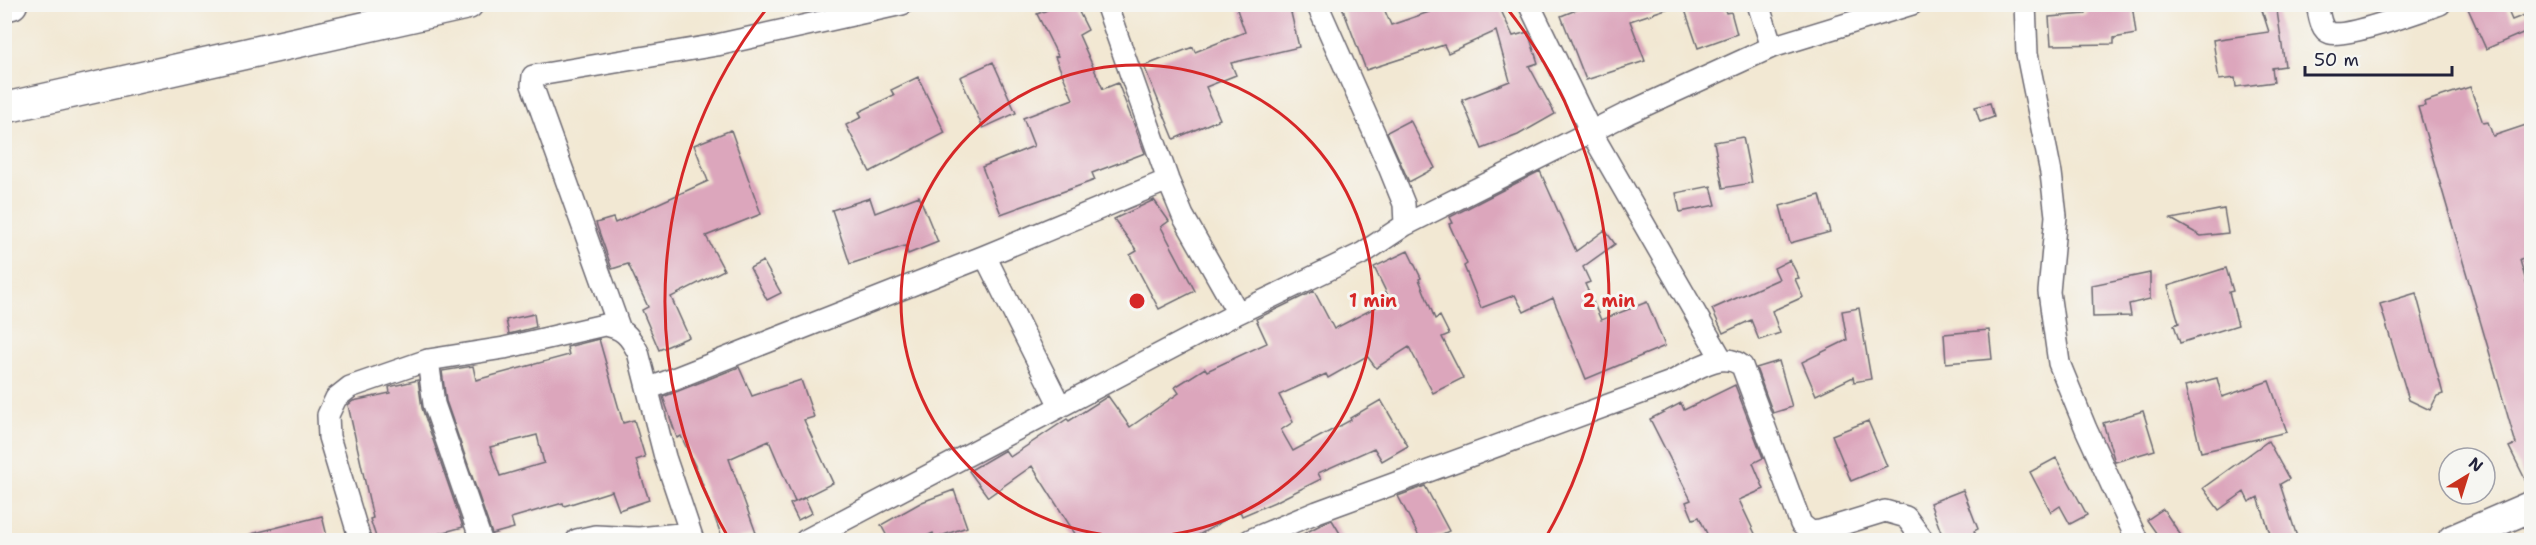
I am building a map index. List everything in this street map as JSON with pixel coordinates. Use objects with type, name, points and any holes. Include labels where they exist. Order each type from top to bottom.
[{"type":"highway","points":[[4,6],[12,4]]},
{"type":"highway","points":[[4,108],[468,4]]},
{"type":"highway","points":[[2454,540],[2532,506]]},
{"type":"street","points":[[577,540],[595,536],[691,537],[664,457],[638,352],[630,337],[619,327],[532,85],[533,76],[717,45],[902,4]]},
{"type":"street","points":[[1106,4],[1168,180],[1183,216],[1238,313]]},
{"type":"street","points":[[1317,4],[1404,204],[1405,225]]},
{"type":"street","points":[[1529,4],[1591,132],[1721,358]]},
{"type":"street","points":[[1758,4],[1772,47]]},
{"type":"street","points":[[806,540],[1238,313],[1364,253],[1405,225],[1591,132],[1772,47],[1912,4]]},
{"type":"street","points":[[2025,4],[2027,54],[2051,174],[2056,216],[2049,292],[2059,363],[2090,439],[2137,540]]},
{"type":"street","points":[[2316,4],[2323,27],[2330,33],[2348,33],[2440,4]]},
{"type":"street","points":[[648,389],[985,256],[1168,180]]},
{"type":"street","points":[[985,256],[1060,406]]},
{"type":"street","points":[[360,540],[329,437],[328,416],[336,398],[350,387],[428,360],[504,348],[604,325],[619,327]]},
{"type":"street","points":[[1250,540],[1317,512],[1671,382],[1721,358],[1733,358],[1742,366],[1800,524],[1810,532],[1820,531],[1885,511],[1906,517],[1923,540]]},
{"type":"street","points":[[428,360],[434,404],[481,540]]},
{"type":"building","points":[[1045,4],[1075,4],[1088,30],[1079,35],[1103,89],[1118,83],[1145,153],[1092,173],[1095,180],[1001,214],[982,167],[1034,146],[1023,118],[1073,99],[1055,57],[1058,56],[1037,14],[1047,10]]},
{"type":"building","points":[[1235,4],[1289,4],[1299,47],[1231,63],[1236,75],[1206,87],[1220,119],[1174,139],[1144,66],[1193,47],[1195,52],[1245,32]]},
{"type":"building","points":[[1341,4],[1382,4],[1391,25],[1429,12],[1425,4],[1498,4],[1513,36],[1528,32],[1538,63],[1529,66],[1555,114],[1518,135],[1482,149],[1462,100],[1510,81],[1496,31],[1448,53],[1444,45],[1366,70]]},
{"type":"building","points":[[1591,4],[1671,4],[1672,7],[1630,21],[1645,61],[1586,80],[1561,16]]},
{"type":"building","points":[[1683,4],[1723,4],[1726,13],[1731,12],[1737,34],[1698,48]]},
{"type":"building","points":[[2085,4],[2132,4],[2136,34],[2114,38],[2114,44],[2051,45],[2049,17],[2086,14]]},
{"type":"building","points":[[2260,4],[2276,4],[2285,66],[2272,68],[2274,82],[2236,87],[2235,78],[2219,80],[2213,40],[2269,32]]},
{"type":"building","points":[[2466,4],[2505,4],[2512,20],[2532,12],[2532,29],[2486,49]]},
{"type":"building","points":[[993,62],[1016,113],[983,128],[960,77]]},
{"type":"building","points":[[918,77],[945,133],[870,172],[846,125],[862,117],[859,112],[894,95],[891,90]]},
{"type":"building","points":[[2470,87],[2483,123],[2488,122],[2493,136],[2532,123],[2532,257],[2520,260],[2532,303],[2532,308],[2527,309],[2532,326],[2530,489],[2509,447],[2516,444],[2418,107],[2425,106],[2424,102]]},
{"type":"building","points":[[1990,103],[1994,117],[1980,122],[1975,107]]},
{"type":"building","points":[[1410,120],[1435,168],[1409,182],[1387,132]]},
{"type":"building","points":[[731,130],[761,214],[706,236],[724,270],[671,297],[689,337],[659,350],[642,310],[648,307],[628,264],[612,269],[596,223],[613,218],[615,223],[708,181],[694,145]]},
{"type":"building","points":[[1743,137],[1752,183],[1723,188],[1714,142]]},
{"type":"building","points":[[1540,171],[1576,251],[1605,230],[1615,244],[1583,267],[1590,282],[1585,284],[1601,320],[1647,302],[1665,346],[1586,379],[1553,298],[1524,312],[1515,295],[1481,308],[1464,266],[1467,264],[1449,224],[1453,223],[1450,217]]},
{"type":"building","points":[[1711,186],[1716,205],[1680,212],[1676,193]]},
{"type":"building","points":[[1820,195],[1830,232],[1790,243],[1780,206]]},
{"type":"building","points":[[919,196],[938,242],[908,254],[905,246],[850,264],[832,210],[870,198],[875,213]]},
{"type":"building","points":[[1154,200],[1169,221],[1161,227],[1195,291],[1159,309],[1130,255],[1137,251],[1114,219]]},
{"type":"building","points":[[2224,209],[2228,233],[2201,236],[2171,219]]},
{"type":"building","points":[[1408,251],[1421,278],[1419,279],[1435,319],[1440,316],[1449,334],[1442,337],[1463,378],[1433,393],[1409,347],[1376,368],[1367,356],[1328,378],[1326,374],[1279,395],[1293,422],[1281,430],[1293,451],[1351,420],[1350,418],[1381,400],[1408,446],[1382,461],[1374,448],[1318,473],[1321,479],[1277,501],[1242,516],[1240,511],[1190,540],[1079,540],[1032,466],[988,497],[969,471],[1005,450],[1010,457],[1067,419],[1069,421],[1108,396],[1130,427],[1179,393],[1175,387],[1205,368],[1207,371],[1267,343],[1256,319],[1314,291],[1334,329],[1390,300],[1374,267]]},
{"type":"building","points":[[1790,260],[1799,278],[1795,279],[1803,297],[1772,311],[1780,333],[1759,340],[1751,320],[1723,333],[1712,309],[1779,279],[1774,268]]},
{"type":"building","points":[[763,261],[781,293],[767,300],[750,268]]},
{"type":"building","points":[[2226,268],[2233,291],[2229,292],[2238,325],[2180,343],[2174,325],[2179,323],[2168,286]]},
{"type":"building","points":[[2150,273],[2150,299],[2129,304],[2131,316],[2093,317],[2092,285]]},
{"type":"building","points":[[2416,293],[2443,394],[2437,396],[2430,410],[2409,400],[2380,304]]},
{"type":"building","points":[[1859,308],[1871,379],[1854,382],[1853,377],[1816,395],[1802,362],[1847,340],[1842,311]]},
{"type":"building","points":[[534,314],[536,327],[509,334],[506,320]]},
{"type":"building","points":[[1989,330],[1992,359],[1946,363],[1944,334]]},
{"type":"building","points":[[599,339],[623,423],[634,420],[645,457],[636,460],[649,500],[619,510],[612,491],[564,506],[563,503],[511,518],[514,528],[492,534],[446,401],[442,371],[473,366],[476,380],[569,355],[567,347]],"holes":[[[537,435],[544,463],[500,476],[490,447]]]},
{"type":"building","points":[[1779,361],[1792,407],[1773,413],[1756,368]]},
{"type":"building","points":[[739,367],[752,396],[801,380],[814,417],[804,420],[833,483],[795,502],[769,441],[729,459],[756,533],[734,540],[723,540],[698,472],[681,436],[677,438],[663,397]]},
{"type":"building","points":[[2217,378],[2222,397],[2269,381],[2287,432],[2201,452],[2185,386]]},
{"type":"building","points":[[418,380],[422,408],[463,527],[415,540],[377,540],[370,519],[373,518],[348,405],[353,401],[390,393],[389,387]]},
{"type":"building","points":[[1735,385],[1763,458],[1753,463],[1764,489],[1739,500],[1758,540],[1710,540],[1699,517],[1693,519],[1686,502],[1691,500],[1650,419],[1681,403],[1684,410]]},
{"type":"building","points":[[2143,411],[2155,450],[2115,462],[2103,423]]},
{"type":"building","points":[[1868,421],[1887,466],[1851,481],[1832,435]]},
{"type":"building","points":[[2268,441],[2289,479],[2280,484],[2298,540],[2272,540],[2258,497],[2249,502],[2244,492],[2219,510],[2203,488]]},
{"type":"building","points":[[2056,458],[2087,515],[2070,524],[2060,506],[2051,512],[2030,472]]},
{"type":"building","points":[[1425,486],[1449,531],[1430,540],[1421,540],[1398,496]]},
{"type":"building","points":[[954,490],[967,527],[935,538],[933,533],[918,540],[889,540],[881,525],[922,502]]},
{"type":"building","points":[[1963,490],[1978,529],[1974,531],[1978,540],[1944,540],[1930,503]]},
{"type":"building","points":[[805,498],[812,513],[798,520],[790,504]]},
{"type":"building","points":[[2163,509],[2184,540],[2161,540],[2147,520]]},
{"type":"building","points":[[322,516],[328,540],[248,540],[247,535]]},
{"type":"building","points":[[1332,520],[1344,540],[1292,540],[1324,523]]}]
